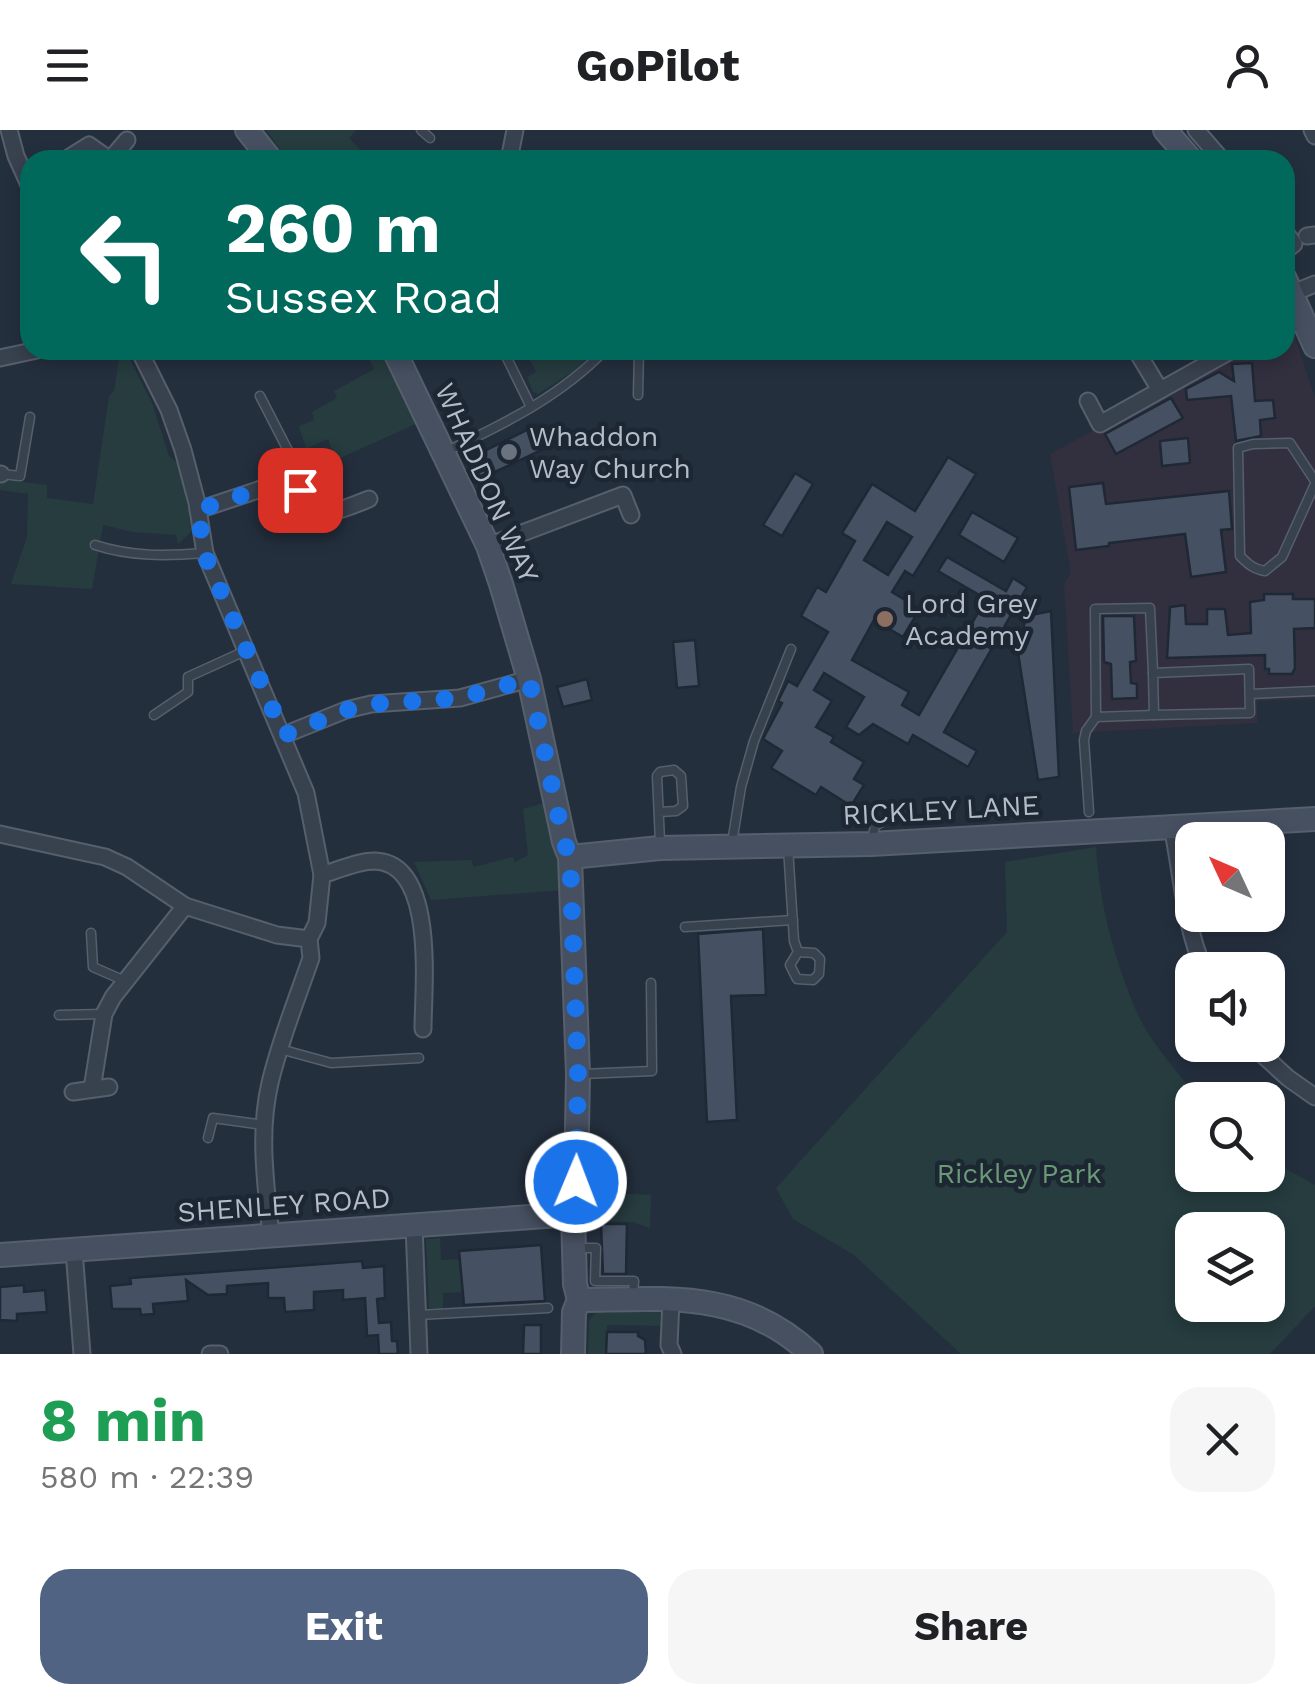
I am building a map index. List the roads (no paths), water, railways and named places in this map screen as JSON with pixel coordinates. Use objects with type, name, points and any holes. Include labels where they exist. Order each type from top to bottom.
[{"type":"street","points":[[9,130],[20,165]]},
{"type":"street","points":[[247,130],[263,150]]},
{"type":"street","points":[[1166,130],[1183,150]]},
{"type":"street","points":[[1196,130],[1213,150]]},
{"type":"street","points":[[118,150],[127,140]]},
{"type":"street","points":[[1298,285],[1295,322],[1315,346]]},
{"type":"street","points":[[143,360],[170,410],[198,510],[204,553],[306,794],[322,875],[317,923],[309,939],[310,958],[270,1084],[264,1125],[263,1160],[271,1236]]},
{"type":"street","name":"WHADDON WAY","points":[[399,360],[488,546],[529,679],[570,857],[578,1074],[572,1214],[579,1300],[574,1312],[574,1354]]},
{"type":"street","points":[[1142,360],[1160,390]]},
{"type":"street","points":[[1088,401],[1100,424],[1214,360]]},
{"type":"street","points":[[198,510],[282,482],[292,482],[320,512],[333,513],[369,499]]},
{"type":"street","points":[[488,546],[623,496],[632,515]]},
{"type":"street","points":[[284,735],[372,704],[460,698],[529,679]]},
{"type":"street","name":"RICKLEY LANE","points":[[570,857],[660,848],[872,844],[1315,819]]},
{"type":"street","points":[[1172,826],[1181,896],[1197,952]]},
{"type":"street","points":[[0,834],[105,858],[128,868],[185,906],[277,935],[309,939]]},
{"type":"street","points":[[322,875],[378,861],[389,864],[407,879],[421,915],[430,1011],[423,1029]]},
{"type":"street","points":[[92,1090],[104,1014],[185,906]]},
{"type":"street","points":[[1271,1062],[1315,1097]]},
{"type":"street","points":[[74,1092],[109,1087]]},
{"type":"street","name":"SHENLEY ROAD","points":[[0,1256],[572,1214]]},
{"type":"street","points":[[414,1225],[419,1354]]},
{"type":"street","points":[[74,1250],[82,1354]]},
{"type":"street","points":[[579,1300],[709,1302],[746,1311],[794,1338],[811,1354]]},
{"type":"street","points":[[671,1301],[673,1354]]},
{"type":"street","points":[[210,1354],[220,1354]]},
{"type":"lane","points":[[421,130],[430,138]]},
{"type":"lane","points":[[507,360],[531,407]]},
{"type":"lane","points":[[443,453],[564,388],[594,360]]},
{"type":"lane","points":[[638,396],[639,360]]},
{"type":"lane","points":[[260,396],[295,464],[292,482]]},
{"type":"lane","points":[[0,474],[20,476],[30,417]]},
{"type":"lane","points":[[1290,443],[1315,483],[1282,557],[1265,571],[1255,570],[1240,556],[1238,448],[1290,443]]},
{"type":"lane","points":[[95,545],[122,554],[204,553]]},
{"type":"lane","points":[[1089,812],[1084,740],[1096,717],[1095,609],[1150,608],[1154,715]]},
{"type":"lane","points":[[731,848],[741,786],[754,741],[791,649]]},
{"type":"lane","points":[[154,716],[188,692],[188,678],[245,650]]},
{"type":"lane","points":[[1096,717],[1250,713],[1249,669],[1153,674]]},
{"type":"lane","points":[[1250,694],[1315,691]]},
{"type":"lane","points":[[659,812],[676,811],[682,806],[681,776],[674,770],[664,770],[657,776],[660,848]]},
{"type":"lane","points":[[872,844],[875,826],[902,810]]},
{"type":"lane","points":[[788,847],[798,952]]},
{"type":"lane","points":[[685,927],[793,920]]},
{"type":"lane","points":[[91,934],[92,967],[125,982]]},
{"type":"lane","points":[[798,952],[814,953],[820,959],[821,967],[813,980],[797,979],[791,973],[792,957],[798,952]]},
{"type":"lane","points":[[578,1074],[652,1071],[651,982]]},
{"type":"lane","points":[[59,1015],[104,1014]]},
{"type":"lane","points":[[280,1048],[332,1063],[419,1058]]},
{"type":"lane","points":[[208,1138],[213,1118],[264,1125]]},
{"type":"lane","points":[[576,1248],[596,1248],[595,1281],[634,1280],[632,1300]]},
{"type":"lane","points":[[418,1315],[548,1308]]},
{"type":"place","name":"Whaddon Way Church","points":[[509,452]]},
{"type":"place","name":"Lord Grey Academy","points":[[885,619]]},
{"type":"park label","name":"Rickley Park","points":[[1019,1173]]}]
